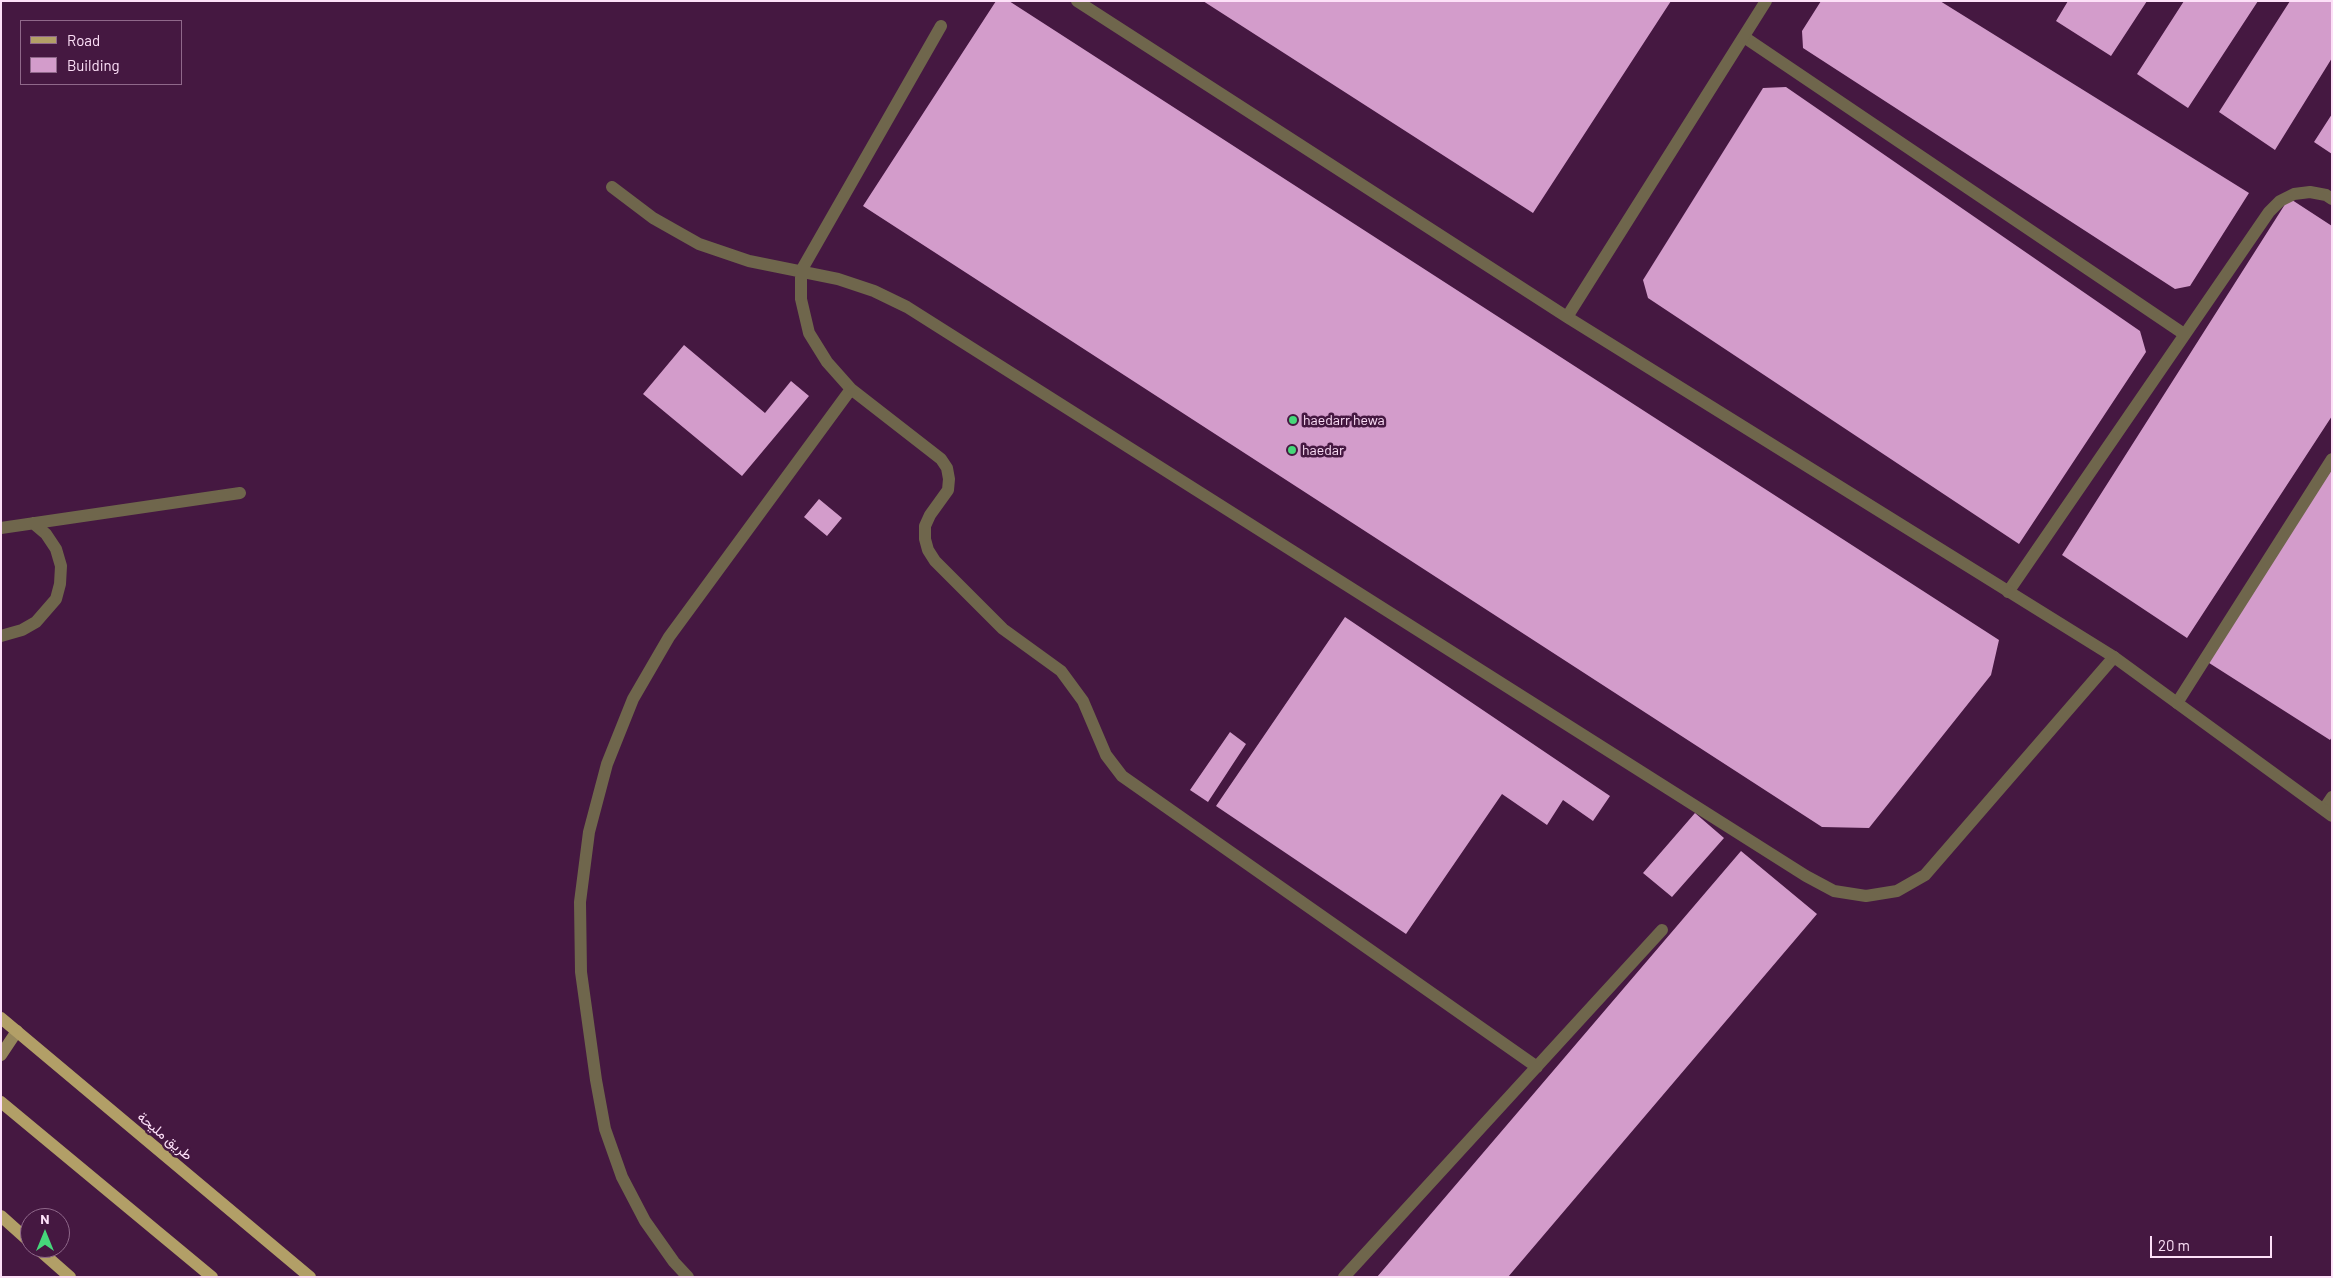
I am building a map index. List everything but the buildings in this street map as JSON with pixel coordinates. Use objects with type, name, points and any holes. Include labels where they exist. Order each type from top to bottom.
[{"type":"main road","name":"طريق مليحة","points":[[1,1018],[310,1277]]},
{"type":"main road","points":[[1,1032],[17,1031]]},
{"type":"main road","points":[[1,1056],[17,1031]]},
{"type":"main road","points":[[1,1102],[212,1277]]},
{"type":"main road","points":[[1,1216],[20,1233]]},
{"type":"main road","points":[[48,1258],[70,1277]]},
{"type":"street","points":[[1077,1],[1567,317],[2114,657],[2328,812],[2332,797]]},
{"type":"street","points":[[1567,317],[1766,1]]},
{"type":"street","points":[[941,26],[801,271],[801,299],[809,332],[827,362],[851,389],[942,459],[947,468],[950,479],[948,490],[930,515],[925,526],[925,539],[928,550],[935,561],[1002,629],[1061,671],[1083,701],[1106,755],[1122,776],[1536,1067]]},
{"type":"street","points":[[1744,37],[2184,334]]},
{"type":"street","points":[[612,186],[653,218],[700,244],[749,261],[838,279],[874,291],[908,307],[1806,876],[1834,891],[1866,896],[1897,891],[1925,875],[2114,657]]},
{"type":"street","points":[[2008,592],[2269,212],[2280,201],[2294,194],[2310,192],[2326,195],[2332,199]]},
{"type":"street","points":[[688,1277],[674,1262],[645,1221],[622,1177],[605,1129],[581,972],[580,902],[589,832],[607,764],[633,698],[669,637],[851,389]]},
{"type":"street","points":[[2177,703],[2332,459]]},
{"type":"street","points":[[1,528],[240,493]]},
{"type":"street","points":[[1,636],[22,630],[36,622],[56,599],[60,584],[61,566],[56,549],[46,534],[33,523]]},
{"type":"street","points":[[1344,1277],[1662,930]]},
{"type":"place","name":"haedarr hewa","points":[[1293,420]]},
{"type":"place","name":"haedar","points":[[1292,450]]}]
